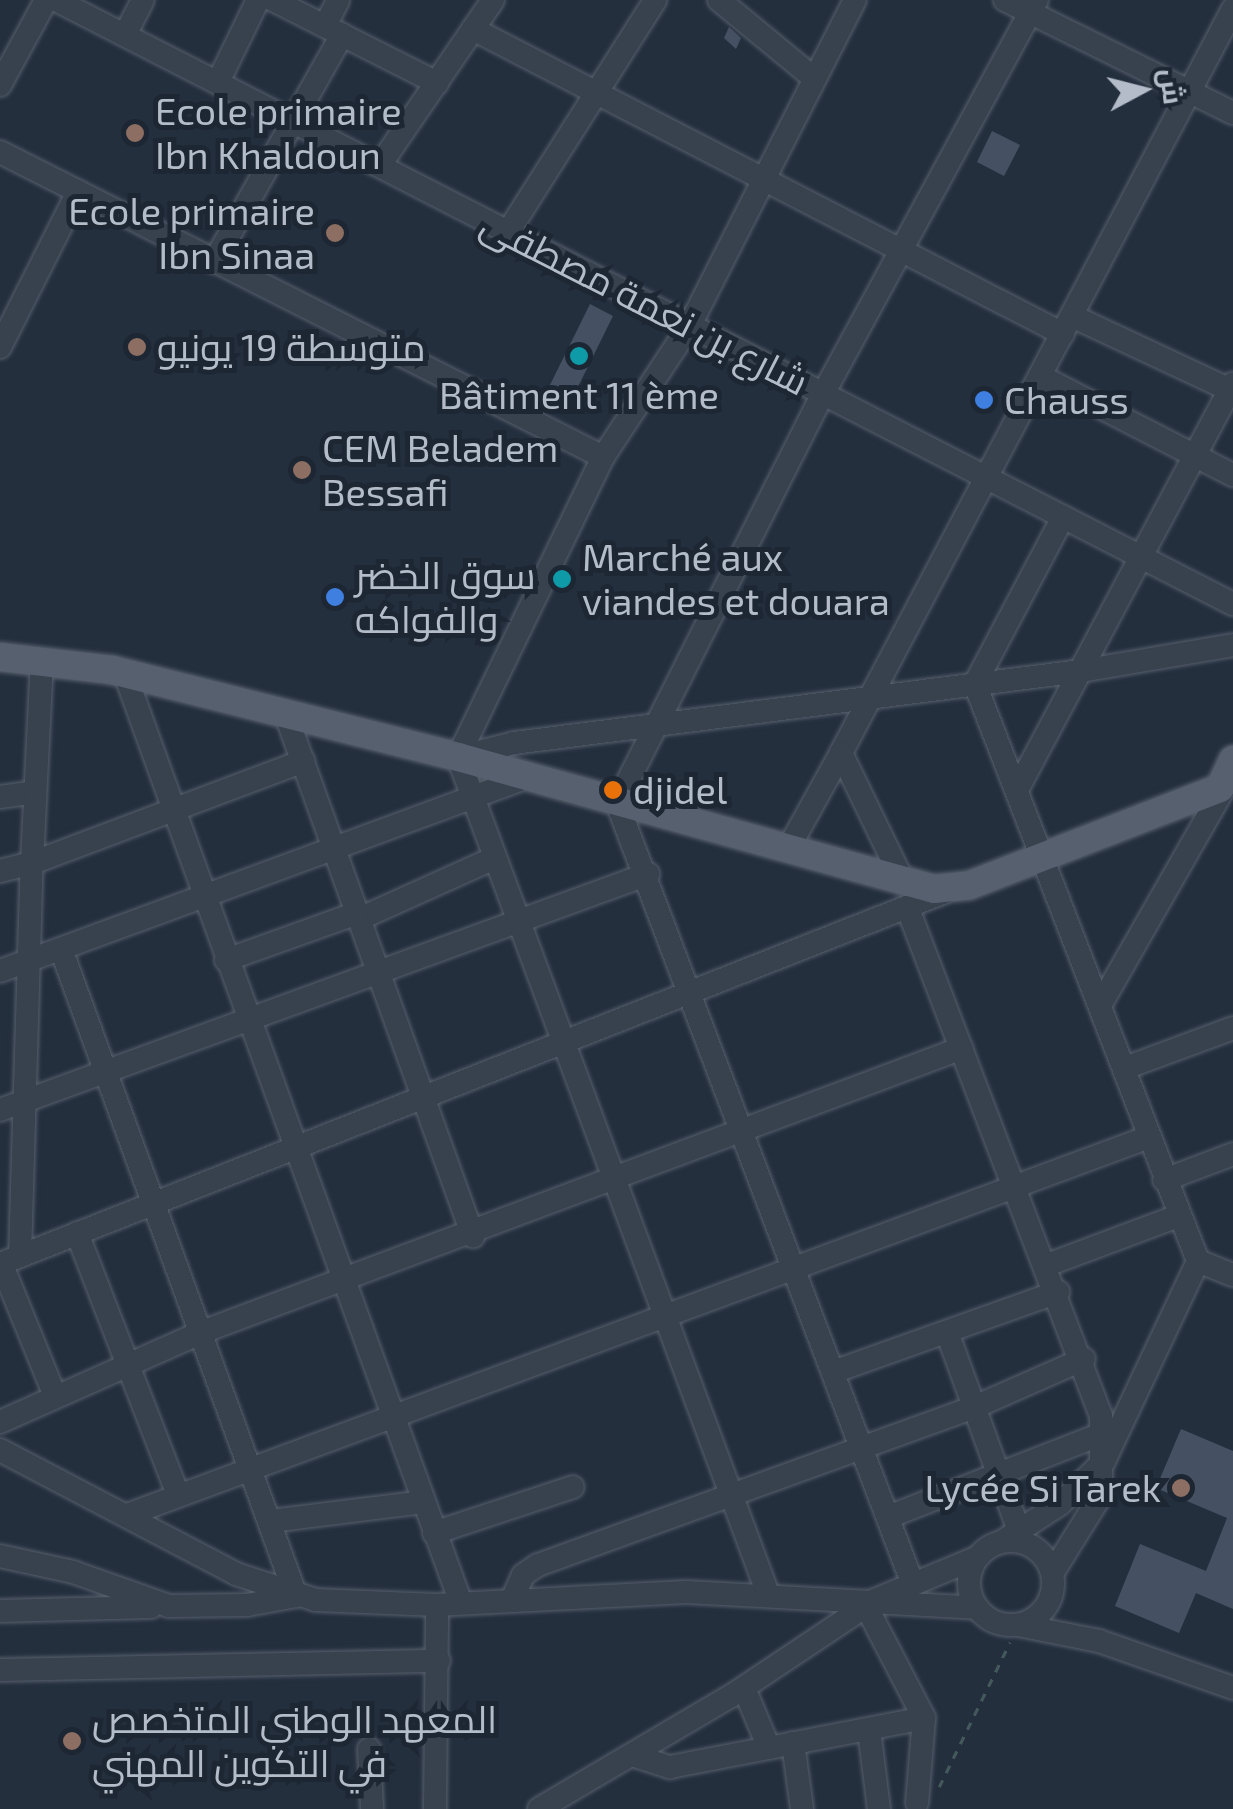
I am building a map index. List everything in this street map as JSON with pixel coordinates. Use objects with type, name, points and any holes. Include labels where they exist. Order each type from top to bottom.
[{"type":"main road","points":[[0,657],[42,659],[125,674],[458,757],[788,849],[905,895],[950,890],[1230,781]]},
{"type":"street","points":[[0,85],[46,0]]},
{"type":"street","name":"شارع بن نعمة مصطفى","points":[[56,0],[1233,604]]},
{"type":"street","points":[[126,35],[143,0]]},
{"type":"street","points":[[218,82],[258,0]]},
{"type":"street","points":[[273,0],[436,83]]},
{"type":"street","points":[[214,262],[295,121],[334,31],[338,0]]},
{"type":"street","points":[[508,232],[655,0]]},
{"type":"street","points":[[719,0],[815,78]]},
{"type":"street","points":[[768,1594],[515,924],[458,757],[603,457],[690,325],[856,0]]},
{"type":"street","points":[[1005,0],[1034,6],[1233,114]]},
{"type":"street","points":[[380,165],[491,1]]},
{"type":"street","points":[[912,1582],[746,1132],[617,803],[823,394],[1034,6]]},
{"type":"street","points":[[788,849],[1233,8]]},
{"type":"street","points":[[473,30],[902,250],[1067,325],[1232,387],[1018,788]]},
{"type":"street","points":[[0,152],[603,457]]},
{"type":"street","points":[[0,347],[6,320],[78,192]]},
{"type":"street","points":[[1040,376],[1233,475]]},
{"type":"street","points":[[975,684],[1064,517]]},
{"type":"street","points":[[458,757],[656,724],[1080,671],[1233,645]]},
{"type":"street","points":[[42,659],[28,961],[10,1106],[7,1261],[56,1396]]},
{"type":"street","points":[[125,674],[434,1533],[449,1604],[438,1662],[435,1809]]},
{"type":"street","points":[[975,684],[1102,1002],[1178,1216],[1198,1261],[1233,1276]]},
{"type":"street","points":[[286,716],[473,1236]]},
{"type":"street","points":[[538,1809],[744,1688],[871,1603],[912,1582],[976,1558],[1060,1504],[1104,1461],[1102,1434],[1084,1359],[905,895],[842,753]]},
{"type":"street","points":[[0,871],[32,864],[303,761]]},
{"type":"street","points":[[0,971],[525,778]]},
{"type":"street","points":[[1102,1002],[1230,781]]},
{"type":"street","points":[[0,796],[35,792]]},
{"type":"street","points":[[226,960],[358,916],[492,860]]},
{"type":"street","points":[[10,1106],[250,1024],[648,874]]},
{"type":"street","points":[[7,1261],[694,996],[905,895]]},
{"type":"street","points":[[61,949],[296,1596]]},
{"type":"street","points":[[1125,1068],[1233,1028]]},
{"type":"street","points":[[0,1422],[202,1332],[473,1236],[962,1048]]},
{"type":"street","points":[[127,1516],[1149,1137]]},
{"type":"street","points":[[1164,1180],[1233,1154]]},
{"type":"street","points":[[1047,1265],[1178,1216]]},
{"type":"street","points":[[77,1232],[178,1496]]},
{"type":"street","points":[[1016,1625],[1048,1605],[1053,1572],[1094,1511],[1104,1461],[1198,1261]]},
{"type":"street","points":[[836,1370],[1058,1292]]},
{"type":"street","points":[[947,1332],[1000,1477],[1011,1536]]},
{"type":"street","points":[[512,1600],[530,1569],[974,1407],[1084,1359]]},
{"type":"street","points":[[888,1517],[1000,1477],[1102,1434]]},
{"type":"street","points":[[0,1450],[236,1574],[296,1596]]},
{"type":"street","points":[[434,1533],[572,1487]]},
{"type":"street","points":[[271,1521],[423,1502]]},
{"type":"street","points":[[1011,1536],[1039,1550],[1053,1572]]},
{"type":"street","points":[[0,1556],[73,1572],[169,1606]]},
{"type":"street","points":[[976,1558],[969,1584],[977,1608]]},
{"type":"street","points":[[0,1610],[247,1605],[296,1596],[449,1604],[768,1594],[977,1608],[1016,1625],[1100,1642],[1233,1688]]},
{"type":"street","points":[[871,1603],[924,1718],[924,1801]]},
{"type":"street","points":[[1048,1605],[1100,1642]]},
{"type":"street","points":[[0,1670],[438,1662]]},
{"type":"street","points":[[744,1688],[769,1748]]},
{"type":"street","points":[[632,1754],[662,1767],[924,1718]]},
{"type":"street","points":[[869,1730],[879,1809]]},
{"type":"street","points":[[793,1743],[802,1809]]},
{"type":"street","points":[[369,1749],[372,1809]]},
{"type":"path","points":[[924,1801],[998,1675],[1016,1625]]},
{"type":"building","points":[[729,27],[741,38],[736,49],[724,38]]},
{"type":"building","points":[[992,131],[1020,145],[1004,176],[977,162]]},
{"type":"building","name":"Bâtiment 11 ème","points":[[590,304],[613,316],[568,407],[545,395]]},
{"type":"building","points":[[1181,1429],[1233,1451],[1233,1609],[1196,1593],[1179,1633],[1115,1606],[1140,1544],[1206,1571],[1227,1518],[1156,1488]]},
{"type":"place","name":"Ecole primaire Ibn Khaldoun","points":[[135,133]]},
{"type":"place","name":"Ecole primaire Ibn Sinaa","points":[[335,233]]},
{"type":"place","name":"متوسطة 19 يونيو","points":[[137,347]]},
{"type":"place","name":"Bâtiment 11 ème","points":[[579,356]]},
{"type":"place","name":"Chauss","points":[[984,400]]},
{"type":"place","name":"CEM Beladem Bessafi","points":[[302,470]]},
{"type":"place","name":"Marché aux viandes et douara","points":[[562,579]]},
{"type":"place","name":"سوق الخضر والفواكه","points":[[335,597]]},
{"type":"place","name":"djidel","points":[[613,790]]},
{"type":"place","name":"Lycée Si Tarek","points":[[1181,1488]]},
{"type":"place","name":"المعهد الوطني المتخصص في التكوين المهني","points":[[72,1741]]}]
